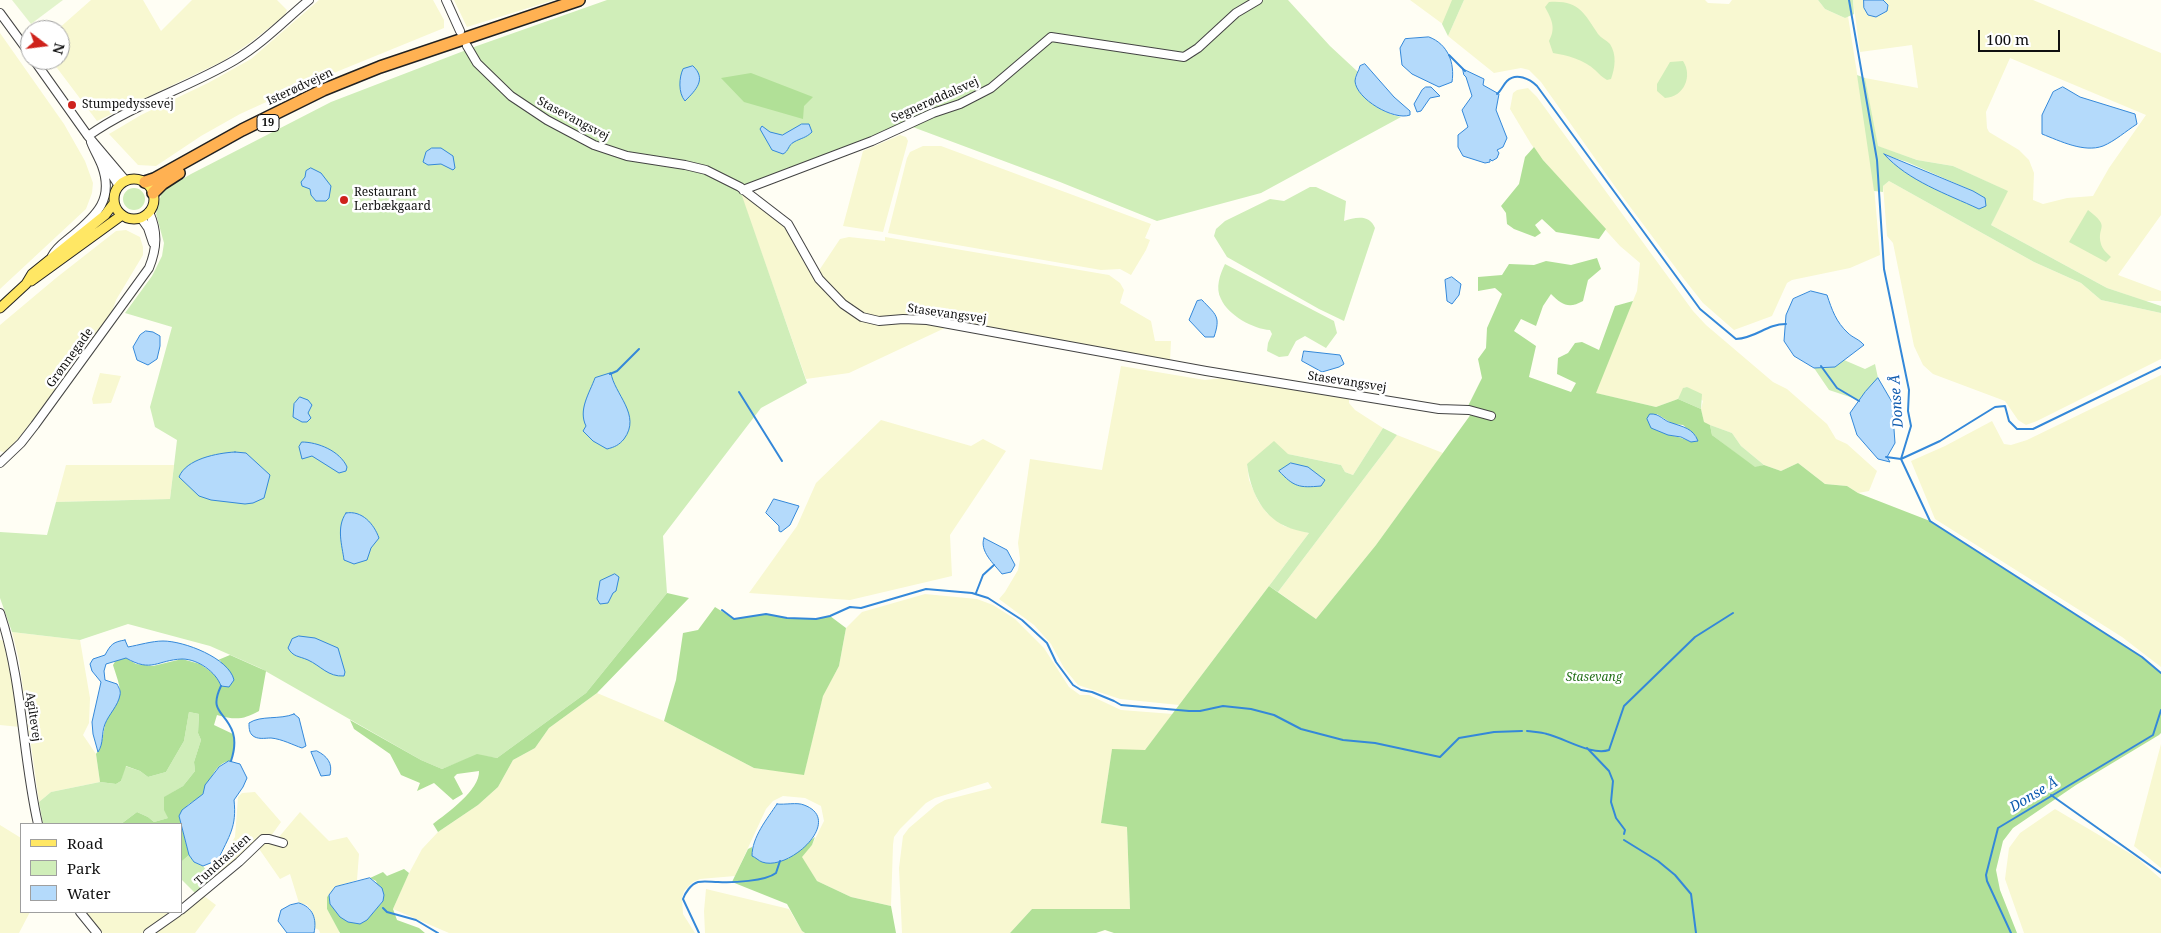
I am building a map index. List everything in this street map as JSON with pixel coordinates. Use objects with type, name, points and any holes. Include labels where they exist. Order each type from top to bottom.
[{"type":"highway","name":"Isterødvejen","points":[[145,182],[323,90],[579,0]]},
{"type":"highway","name":"Isterødvejen","points":[[153,193],[169,180],[279,118],[390,65]]},
{"type":"main road","points":[[134,179],[145,182],[153,193],[154,202],[149,212],[141,218],[130,218],[122,215],[114,203],[114,196],[122,183],[134,179]]},
{"type":"main road","points":[[26,284],[32,274],[105,214],[114,203]]},
{"type":"main road","points":[[0,308],[26,284],[122,215]]},
{"type":"street","points":[[90,139],[117,118],[235,60],[258,44],[309,0]]},
{"type":"street","points":[[446,0],[460,31]]},
{"type":"street","name":"Segnerøddalsvej","points":[[743,190],[872,141],[933,113],[960,104],[991,88],[1051,37],[1184,57],[1198,48],[1236,13],[1258,0]]},
{"type":"street","points":[[0,13],[20,40]]},
{"type":"street","name":"Stasevangsvej","points":[[466,46],[477,63],[511,96],[547,120],[594,145],[627,156],[706,170],[743,190],[788,224],[819,279],[843,304],[862,317],[879,321],[927,320],[1206,371],[1438,409],[1469,410],[1491,416]]},
{"type":"street","points":[[41,70],[122,183]]},
{"type":"street","points":[[52,256],[56,249],[90,221],[100,210],[103,203],[106,187],[105,178],[90,139]]},
{"type":"street","name":"Grønnegade","points":[[0,464],[21,443],[35,425],[142,280],[155,252],[156,235],[149,212]]},
{"type":"street","points":[[141,218],[151,236],[152,260]]},
{"type":"street","name":"Agiltevej","points":[[0,613],[12,654],[32,796],[38,823]]},
{"type":"street","name":"Tundrastien","points":[[182,909],[240,862],[263,839],[269,838],[283,843]]},
{"type":"street","points":[[81,913],[97,933]]},
{"type":"street","name":"Tundrastien","points":[[148,933],[177,913]]},
{"type":"green space","points":[[12,0],[63,0],[36,20],[28,20]]},
{"type":"green space","points":[[91,0],[143,0],[161,31],[192,0],[277,0],[287,10],[285,15],[223,61],[97,121],[59,70],[70,70],[70,20],[68,20]]},
{"type":"green space","points":[[319,0],[433,0],[444,20],[444,28],[297,88],[240,114],[201,136],[156,166],[138,165],[109,134],[141,115],[208,83],[251,59]]},
{"type":"green space","points":[[454,0],[554,0],[467,27]]},
{"type":"green space","points":[[607,0],[1288,0],[1330,46],[1358,72],[1355,77],[1361,92],[1367,100],[1381,110],[1401,117],[1261,193],[1157,221],[1060,182],[910,126],[740,190],[807,383],[761,408],[663,536],[667,593],[586,693],[497,758],[477,755],[442,769],[421,760],[260,668],[210,646],[128,624],[80,640],[12,632],[0,598],[0,532],[47,535],[56,502],[170,499],[177,440],[155,427],[150,407],[172,327],[125,313],[152,276],[162,256],[164,243],[156,214],[162,191],[191,174],[331,102],[474,47]]},
{"type":"green space","points":[[1410,0],[1454,0],[1444,25]]},
{"type":"green space","points":[[1452,0],[1464,0],[1448,36],[1442,24]]},
{"type":"green space","points":[[1464,0],[1705,0],[1708,3],[1729,4],[1732,0],[1818,0],[1825,9],[1845,18],[1848,16],[1873,175],[1880,255],[1850,268],[1792,280],[1787,283],[1772,316],[1734,330],[1703,303],[1684,279],[1616,188],[1541,82],[1529,70],[1521,68],[1494,73],[1448,36]]},
{"type":"green space","points":[[1818,0],[1853,0],[1854,14],[1845,18],[1825,9]]},
{"type":"green space","points":[[1853,0],[2033,0],[2161,53],[2161,215],[2118,275],[2161,291],[2161,301],[2145,301],[2107,288],[1991,225],[2007,191],[1953,166],[1917,160],[1877,146],[1865,78],[1918,88],[1912,45],[1860,52]],"holes":[[[2010,58],[2146,115],[2109,168],[2093,196],[2067,198],[2043,204],[2033,200],[2034,173],[2029,160],[2019,150],[1989,132],[1986,112]]]},
{"type":"green space","points":[[1549,2],[1567,3],[1580,9],[1599,35],[1610,44],[1615,61],[1611,79],[1607,80],[1591,66],[1581,61],[1553,53],[1549,41],[1553,28],[1545,7]]},
{"type":"green space","points":[[0,33],[20,61],[20,70],[26,70],[64,124],[85,161],[93,183],[92,193],[86,209],[0,289]]},
{"type":"green space","points":[[1683,61],[1687,73],[1685,85],[1677,94],[1665,98],[1657,91],[1657,84],[1670,62]]},
{"type":"green space","points":[[751,73],[813,97],[804,106],[803,119],[744,102],[721,78]]},
{"type":"green space","points":[[1857,75],[1865,78],[1878,146],[1917,160],[1953,166],[2008,191],[1991,225],[2107,288],[2161,306],[2161,313],[2101,300],[2081,283],[2034,262],[1889,181],[1883,186],[1883,192],[1874,191]],"holes":[[[1885,155],[1907,162],[1973,191],[1979,209],[1909,175]]]},
{"type":"green space","points":[[1528,88],[1537,97],[1693,311],[1706,325],[1773,382],[1787,389],[1827,424],[1836,439],[1847,444],[1877,471],[1869,491],[1858,493],[1847,486],[1825,484],[1798,463],[1781,471],[1764,465],[1741,446],[1732,433],[1704,423],[1701,409],[1703,401],[1687,387],[1684,388],[1678,399],[1656,407],[1595,393],[1637,291],[1640,263],[1620,246],[1531,144],[1510,109],[1513,93],[1517,90]]},
{"type":"green space","points":[[900,135],[906,137],[908,141],[883,232],[843,226],[863,151]]},
{"type":"green space","points":[[923,146],[941,146],[1151,224],[1145,238],[1150,240],[1146,250],[1131,275],[1120,269],[1101,270],[888,233],[907,158],[910,152]]},
{"type":"green space","points":[[1534,147],[1543,160],[1606,229],[1599,239],[1556,232],[1542,219],[1535,225],[1541,233],[1535,237],[1514,229],[1507,224],[1506,213],[1501,206],[1519,184],[1525,157]]},
{"type":"green space","points":[[1889,181],[2034,262],[2081,283],[2101,300],[2161,313],[2161,359],[2026,425],[2018,420],[2005,401],[1933,374],[1923,365],[1914,346],[1893,243],[1887,236],[1883,186]]},
{"type":"green space","points":[[1310,187],[1316,187],[1346,201],[1344,221],[1362,218],[1370,220],[1375,228],[1344,321],[1227,257],[1214,236],[1216,229],[1225,221],[1270,199],[1284,201]]},
{"type":"green space","points":[[134,188],[142,191],[145,199],[142,207],[134,210],[126,207],[123,199],[126,191]]},
{"type":"green space","points":[[740,192],[782,224],[791,235],[803,261],[813,276],[852,315],[867,321],[947,327],[849,373],[806,379]]},
{"type":"green space","points":[[2088,210],[2101,224],[2101,244],[2111,257],[2106,262],[2069,242]]},
{"type":"green space","points":[[126,230],[140,237],[143,255],[116,300],[112,312],[30,424],[6,453],[0,451],[0,325],[116,231]]},
{"type":"green space","points":[[849,237],[885,241],[885,237],[1109,275],[1120,283],[1124,290],[1120,303],[1151,321],[1155,341],[1171,341],[1170,361],[1011,333],[865,315],[839,296],[818,272],[840,239]]},
{"type":"green space","name":"Stasevang","points":[[1597,258],[1601,269],[1588,280],[1583,301],[1574,305],[1566,305],[1551,294],[1543,306],[1536,326],[1521,319],[1514,331],[1536,346],[1529,377],[1571,392],[1576,383],[1557,374],[1558,358],[1568,353],[1575,343],[1582,342],[1599,350],[1615,306],[1633,301],[1596,393],[1656,407],[1678,399],[1701,409],[1704,422],[1710,425],[1712,435],[1755,467],[1764,465],[1781,471],[1798,463],[1825,484],[1847,486],[1858,493],[1930,521],[2142,657],[2161,673],[2161,733],[2076,785],[2013,828],[2003,841],[1996,870],[2000,890],[2017,933],[1114,933],[1105,930],[1096,933],[1010,933],[1032,909],[1130,909],[1127,827],[1101,823],[1112,749],[1145,750],[1269,586],[1316,619],[1376,545],[1474,410],[1467,408],[1482,378],[1478,359],[1486,348],[1487,328],[1502,294],[1495,288],[1478,291],[1478,277],[1502,275],[1509,264],[1534,265],[1546,261],[1571,265]],"holes":[[[1657,414],[1673,424],[1683,425],[1696,436],[1691,442],[1657,429]]]},
{"type":"green space","points":[[1225,264],[1334,321],[1337,333],[1326,348],[1305,336],[1296,341],[1288,356],[1279,357],[1267,351],[1272,334],[1270,330],[1256,327],[1235,316],[1224,305],[1219,295],[1218,286]]},
{"type":"green space","points":[[1844,360],[1865,369],[1875,364],[1878,378],[1859,400],[1829,390],[1814,368],[1834,367]]},
{"type":"green space","points":[[1121,366],[1205,380],[1223,378],[1349,398],[1349,403],[1355,410],[1383,428],[1353,475],[1345,472],[1341,465],[1288,454],[1247,464],[1249,480],[1258,501],[1267,513],[1284,526],[1309,533],[1179,705],[1120,699],[1078,685],[1064,668],[1051,644],[1034,625],[999,599],[1018,570],[1020,559],[1018,543],[1030,459],[1102,470]]},
{"type":"green space","points":[[100,373],[121,376],[111,403],[93,404],[92,399]]},
{"type":"green space","points":[[2161,375],[2161,667],[2122,637],[1935,519],[1911,461],[1945,446],[1992,421],[2004,444],[2011,445],[2027,440]]},
{"type":"green space","points":[[1687,387],[1702,394],[1701,409],[1678,399],[1683,388]]},
{"type":"green space","points":[[881,420],[971,446],[983,439],[1006,451],[950,535],[952,576],[850,600],[749,593],[797,526],[816,483]]},
{"type":"green space","points":[[1710,425],[1732,433],[1741,446],[1764,465],[1755,468],[1712,435]]},
{"type":"green space","points":[[1383,428],[1397,435],[1278,592],[1269,586],[1309,533],[1288,527],[1269,515],[1254,492],[1247,464],[1274,441],[1288,454],[1341,465],[1345,472],[1353,475]]},
{"type":"green space","points":[[1397,435],[1443,453],[1376,545],[1316,619],[1278,592]]},
{"type":"green space","points":[[66,465],[174,465],[170,499],[56,502]]},
{"type":"green space","points":[[667,593],[689,598],[597,693],[549,728],[535,748],[513,760],[498,787],[478,805],[438,832],[433,824],[469,793],[478,778],[479,771],[457,774],[454,777],[463,794],[453,800],[434,783],[417,791],[420,783],[401,775],[390,754],[354,729],[350,720],[421,760],[442,769],[477,754],[497,758],[586,693]]},
{"type":"green space","points":[[925,594],[977,599],[993,605],[1015,619],[1044,648],[1069,687],[1080,695],[1089,695],[1121,710],[1173,714],[1145,750],[1112,750],[1101,823],[1127,827],[1130,909],[1032,909],[1010,933],[902,933],[899,868],[903,836],[909,828],[936,805],[945,800],[992,788],[988,782],[935,798],[926,803],[900,829],[894,837],[893,845],[891,906],[851,897],[817,881],[801,857],[812,845],[824,821],[821,806],[805,798],[783,796],[773,801],[766,809],[735,876],[700,879],[693,882],[684,891],[682,898],[683,914],[695,933],[449,933],[393,909],[422,849],[438,832],[478,805],[498,787],[513,760],[535,748],[549,728],[597,693],[664,721],[754,768],[804,774],[823,695],[839,666],[846,628],[862,612]]},
{"type":"green space","points":[[715,607],[734,619],[766,614],[787,618],[816,619],[830,616],[846,628],[839,666],[823,696],[804,775],[754,768],[664,721],[676,680],[683,633],[698,630]]},
{"type":"green space","points":[[12,632],[80,640],[90,698],[89,723],[83,735],[96,754],[100,782],[51,792],[39,802],[19,660]]},
{"type":"green space","points":[[0,640],[6,641],[20,727],[0,725]]},
{"type":"green space","points":[[230,655],[266,671],[259,711],[239,718],[217,715],[214,725],[233,734],[235,748],[231,761],[225,762],[217,769],[202,795],[188,805],[179,816],[181,823],[122,823],[137,812],[154,822],[168,818],[164,810],[164,797],[183,786],[195,771],[194,762],[201,740],[198,733],[199,714],[189,712],[184,741],[166,772],[148,777],[140,771],[126,766],[121,781],[116,784],[100,782],[96,754],[101,745],[109,714],[120,694],[113,665],[116,660],[126,658],[136,664],[153,666],[182,659],[200,664],[217,676],[221,661],[218,660]]},
{"type":"green space","points":[[189,712],[199,714],[198,733],[201,740],[194,762],[195,771],[183,786],[165,797],[168,818],[154,822],[137,812],[122,823],[43,823],[39,802],[51,792],[100,782],[116,784],[121,781],[125,766],[140,771],[148,777],[166,772],[184,741]]},
{"type":"green space","points":[[2161,744],[2161,868],[2134,846]]},
{"type":"green space","points":[[255,792],[281,822],[271,836],[279,837],[300,812],[329,841],[347,837],[359,854],[357,880],[335,887],[327,898],[327,909],[340,932],[320,933],[315,928],[312,911],[307,905],[299,903],[290,874],[280,879],[255,843],[215,881],[205,868],[219,862],[235,837],[238,797],[242,793]]},
{"type":"green space","points":[[2055,809],[2136,857],[2161,879],[2161,933],[2024,933],[2005,879],[2009,848],[2020,833]]},
{"type":"green space","points":[[0,825],[20,837],[20,913],[29,913],[19,933],[0,933]]},
{"type":"green space","points":[[182,828],[189,855],[182,861]]},
{"type":"green space","points":[[815,837],[812,845],[802,857],[817,881],[851,897],[891,906],[896,933],[805,933],[787,904],[732,882],[748,849],[752,847],[753,856],[788,859]]},
{"type":"green space","points":[[189,855],[194,862],[203,866],[215,881],[197,895],[182,880],[182,861]]},
{"type":"green space","points":[[404,869],[409,873],[393,909],[397,920],[419,928],[425,933],[340,933],[327,909],[327,897],[329,895],[330,904],[346,919],[357,923],[363,922],[383,901],[376,881],[370,878],[383,872],[387,876]]},
{"type":"green space","points":[[706,889],[789,909],[805,933],[705,933]]},
{"type":"green space","points":[[204,896],[216,905],[195,933],[153,933],[182,913]]},
{"type":"green space","points":[[86,913],[172,913],[142,933],[103,933]]},
{"type":"water","points":[[1864,0],[1883,0],[1888,5],[1887,11],[1876,17],[1868,15],[1864,8]]},
{"type":"water","points":[[1429,37],[1441,44],[1451,61],[1452,82],[1439,87],[1412,74],[1402,65],[1400,48],[1405,39]]},
{"type":"water","points":[[1365,64],[1394,97],[1410,111],[1410,115],[1395,115],[1386,112],[1362,95],[1357,88],[1355,79],[1360,66]]},
{"type":"water","points":[[693,66],[700,80],[696,89],[685,101],[680,89],[681,76],[683,69]]},
{"type":"water","points":[[1463,69],[1484,79],[1483,85],[1499,94],[1496,110],[1507,138],[1503,147],[1497,150],[1499,153],[1497,158],[1492,161],[1490,159],[1490,162],[1485,163],[1463,156],[1458,147],[1458,135],[1468,127],[1462,110],[1472,96]]},
{"type":"water","points":[[1426,87],[1431,87],[1440,96],[1430,98],[1421,111],[1417,112],[1414,104],[1422,90]]},
{"type":"water","points":[[2063,87],[2080,97],[2135,114],[2137,124],[2112,141],[2096,148],[2064,143],[2042,134],[2042,115],[2053,92]]},
{"type":"water","points":[[802,124],[809,124],[812,132],[792,143],[783,154],[772,150],[760,129],[762,126],[770,132],[782,135]]},
{"type":"water","points":[[432,148],[441,148],[453,156],[455,168],[453,170],[441,164],[428,165],[423,162],[426,152]]},
{"type":"water","points":[[1884,154],[1973,191],[1985,198],[1986,206],[1979,209],[1929,186],[1904,172]]},
{"type":"water","points":[[311,168],[321,173],[331,186],[329,198],[326,201],[316,201],[311,195],[310,189],[302,186],[301,182],[305,177],[306,171]]},
{"type":"water","points":[[1452,277],[1461,284],[1459,295],[1452,304],[1447,301],[1445,280]]},
{"type":"water","points":[[1811,291],[1827,295],[1840,325],[1864,345],[1835,367],[1814,368],[1794,356],[1784,341],[1786,315],[1793,299]]},
{"type":"water","points":[[1202,300],[1216,316],[1217,324],[1214,337],[1205,337],[1189,320],[1197,301]]},
{"type":"water","points":[[146,331],[160,336],[157,359],[148,365],[137,360],[133,347],[140,335]]},
{"type":"water","points":[[1304,351],[1340,355],[1344,364],[1322,372],[1302,361]]},
{"type":"water","points":[[611,373],[629,413],[630,422],[629,430],[624,439],[617,446],[607,449],[593,441],[583,431],[586,426],[583,414],[585,402],[595,378]]},
{"type":"water","points":[[1878,378],[1892,402],[1895,443],[1887,457],[1890,462],[1878,459],[1857,435],[1850,413]]},
{"type":"water","points":[[300,397],[308,400],[312,405],[308,413],[311,418],[307,422],[302,422],[293,417],[294,404]]},
{"type":"water","points":[[1650,414],[1687,429],[1693,433],[1698,441],[1691,442],[1651,428],[1647,419]]},
{"type":"water","points":[[302,442],[328,448],[344,461],[347,467],[346,471],[339,473],[312,456],[302,459],[299,447]]},
{"type":"water","points":[[235,452],[246,453],[270,475],[264,498],[245,504],[211,500],[199,496],[179,477],[195,461]]},
{"type":"water","points":[[1291,463],[1308,467],[1325,480],[1321,486],[1307,487],[1293,483],[1279,471]]},
{"type":"water","points":[[774,499],[799,506],[790,525],[781,532],[779,531],[779,526],[766,513]]},
{"type":"water","points":[[346,513],[357,514],[367,519],[379,538],[371,548],[367,560],[354,564],[344,560],[342,548],[340,530]]},
{"type":"water","points":[[984,538],[1007,550],[1015,565],[1011,572],[1002,574],[991,562],[985,552]]},
{"type":"water","points":[[615,574],[619,577],[616,591],[608,603],[600,604],[597,599],[600,581]]},
{"type":"water","points":[[299,636],[315,638],[338,648],[345,672],[344,676],[333,675],[313,662],[292,653],[288,648],[292,639]]},
{"type":"water","points":[[125,640],[128,647],[163,641],[182,644],[204,652],[224,665],[234,680],[229,687],[221,686],[219,681],[206,667],[194,661],[182,659],[142,665],[126,658],[106,664],[104,671],[105,680],[117,684],[120,694],[105,724],[98,752],[92,722],[101,682],[92,671],[90,664],[93,659],[105,655],[113,644]]},
{"type":"water","points":[[294,714],[299,718],[306,746],[302,748],[271,738],[256,738],[250,732],[249,723],[265,718]]},
{"type":"water","points":[[317,751],[324,755],[330,763],[330,775],[321,776],[311,752]]},
{"type":"water","points":[[229,761],[240,764],[247,778],[234,800],[233,825],[218,860],[203,866],[194,862],[189,855],[179,816],[182,810],[203,794],[205,785],[219,767]]},
{"type":"water","points":[[777,804],[804,805],[815,812],[819,822],[816,832],[809,843],[798,852],[786,859],[773,863],[762,862],[752,856],[754,842]]},
{"type":"water","points":[[370,878],[382,888],[383,901],[367,920],[360,924],[348,922],[340,917],[330,904],[329,895],[335,887]]},
{"type":"water","points":[[299,903],[308,907],[313,914],[315,923],[314,933],[287,933],[278,921],[281,910]]},
{"type":"waterway","name":"Donse Å","points":[[1849,0],[1877,160],[1884,269],[1909,390],[1908,411],[1911,426],[1901,459],[1930,521],[2142,657],[2161,673]]},
{"type":"waterway","points":[[1449,55],[1465,71]]},
{"type":"waterway","points":[[1497,94],[1507,81],[1514,77],[1527,79],[1537,86],[1700,309],[1736,339],[1750,336],[1773,326],[1786,324]]},
{"type":"waterway","points":[[610,374],[617,371],[639,349]]},
{"type":"waterway","points":[[1821,366],[1837,388],[1859,401]]},
{"type":"waterway","points":[[1886,457],[1901,459],[1940,441],[1995,407],[2005,406],[2009,421],[2017,429],[2033,429],[2161,367]]},
{"type":"waterway","points":[[739,392],[782,461]]},
{"type":"waterway","points":[[976,593],[983,575],[994,565]]},
{"type":"waterway","points":[[722,610],[734,619],[766,614],[787,618],[816,619],[830,616],[850,607],[861,608],[926,589],[972,593],[988,598],[1022,620],[1047,643],[1056,662],[1073,685],[1081,690],[1092,692],[1121,705],[1189,711],[1200,711],[1223,706],[1251,709],[1274,715],[1301,729],[1343,740],[1375,743],[1440,757],[1459,738],[1494,732],[1522,731]]},
{"type":"waterway","points":[[1527,731],[1554,736],[1586,749],[1595,751],[1609,750],[1624,706],[1695,637],[1733,613]]},
{"type":"waterway","points":[[221,686],[216,702],[217,707],[233,733],[234,747],[231,761]]},
{"type":"waterway","name":"Donse Å","points":[[2011,933],[1986,875],[1998,828],[2153,735],[2161,710]]},
{"type":"waterway","points":[[1587,748],[1609,771],[1613,781],[1611,802],[1616,818],[1625,830],[1624,834]]},
{"type":"waterway","points":[[2051,795],[2161,873]]},
{"type":"waterway","points":[[1624,840],[1658,861],[1675,875],[1691,894],[1696,933]]},
{"type":"waterway","points":[[699,933],[683,899],[695,883],[740,882],[765,878],[776,873],[780,861]]},
{"type":"waterway","points":[[383,908],[387,912],[416,920],[438,933]]},
{"type":"place","name":"Stumpedyssevej","points":[[72,105]]},
{"type":"place","name":"Restaurant Lerbækgaard","points":[[344,200]]}]
